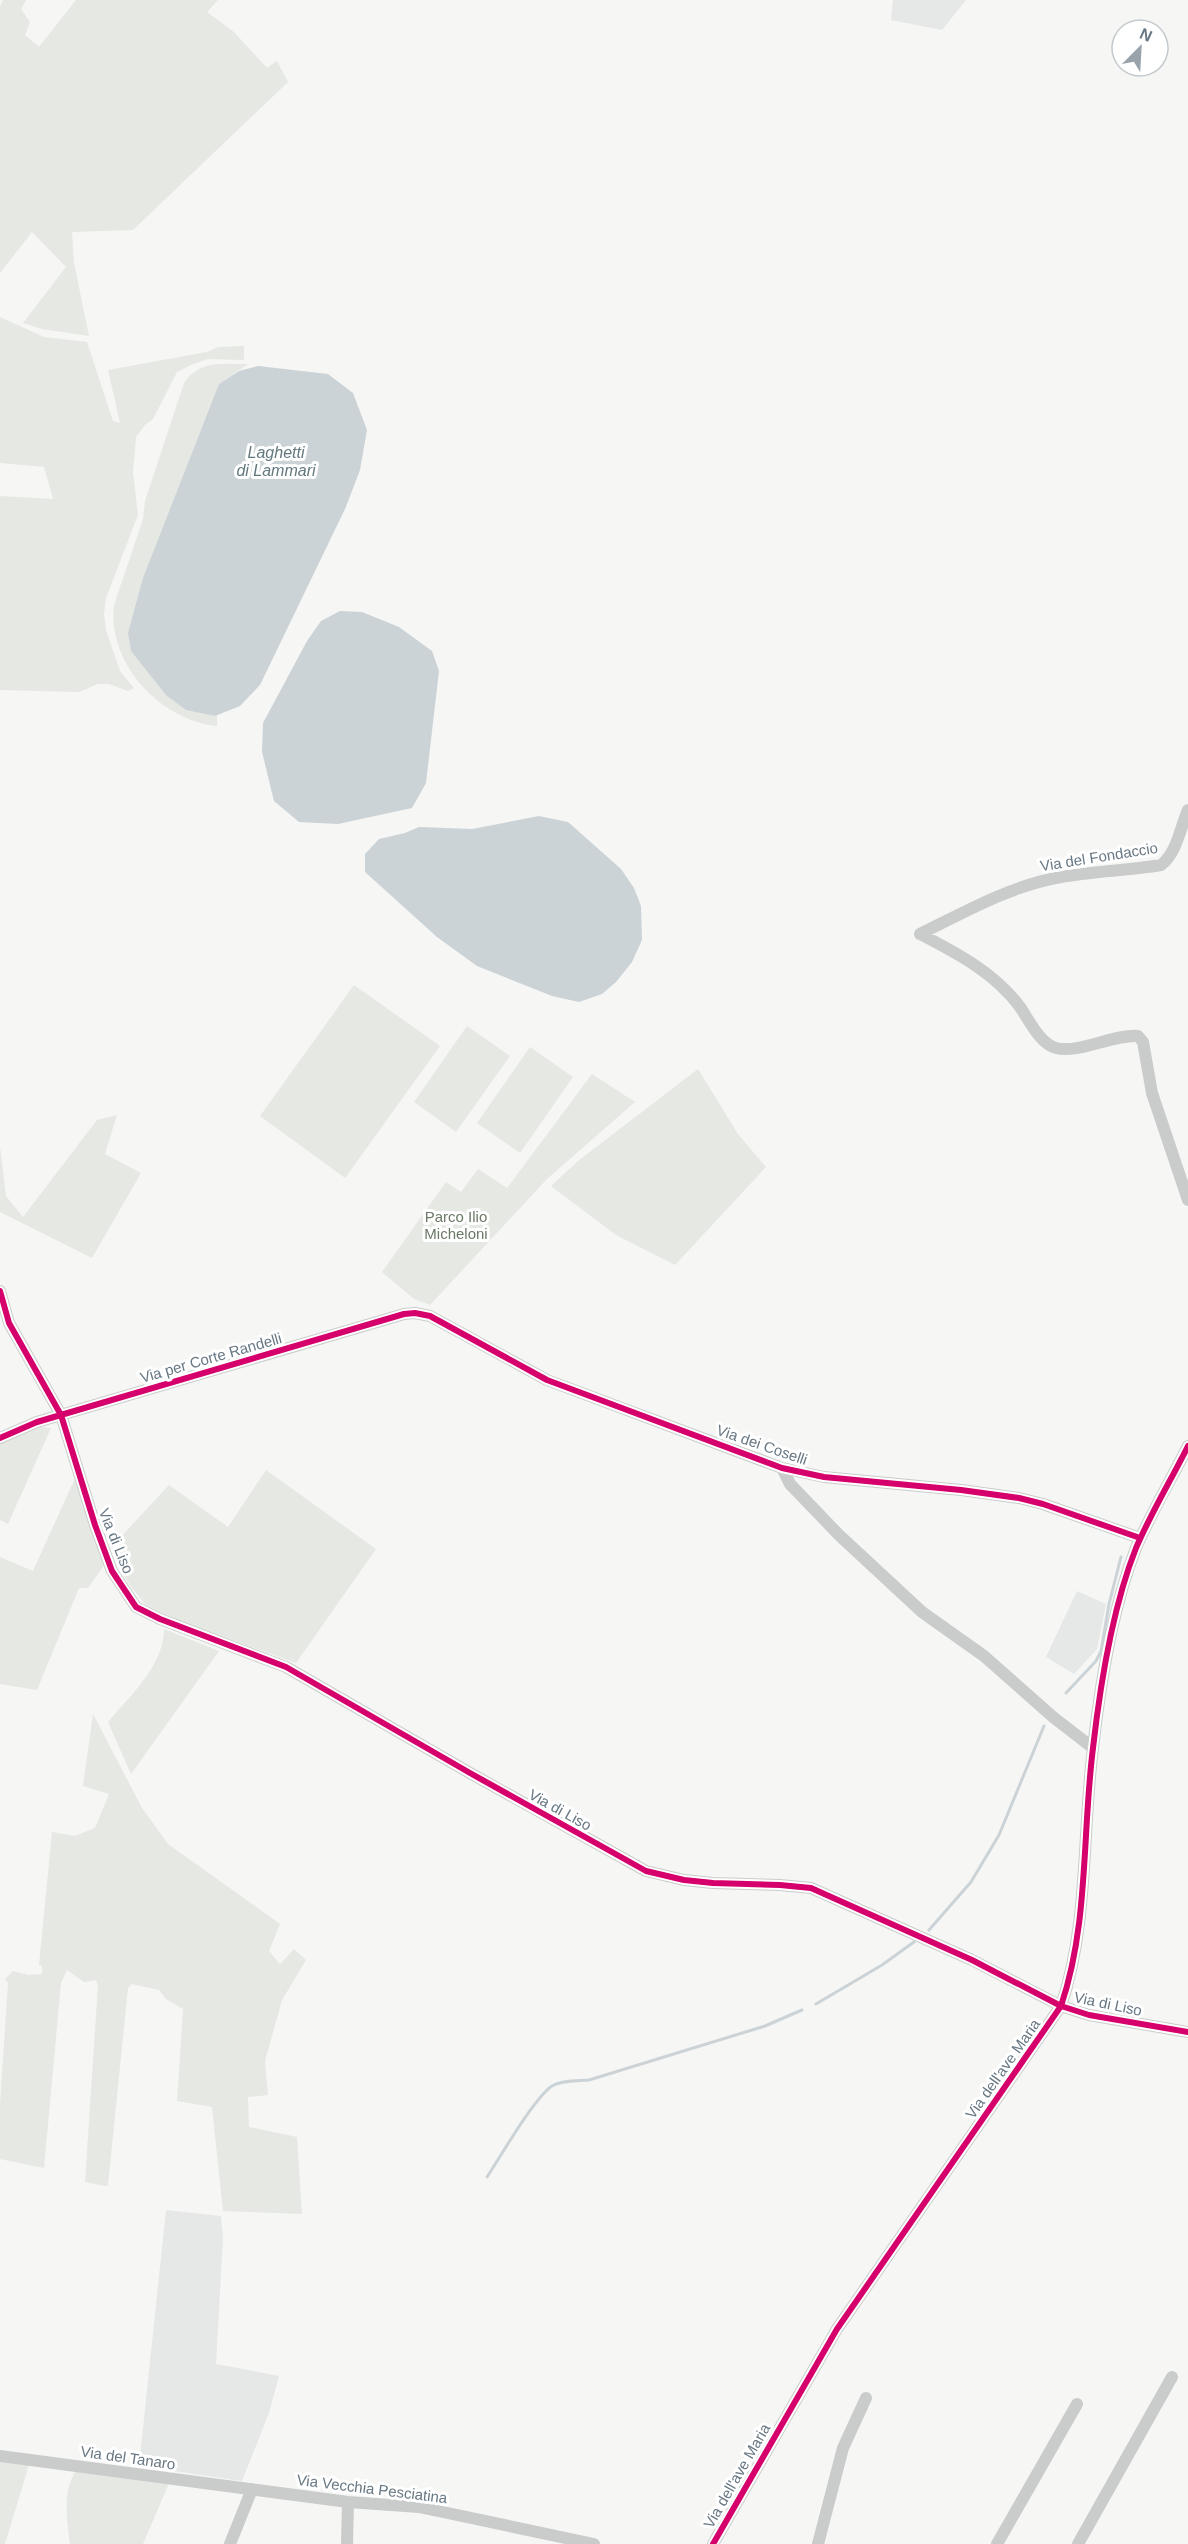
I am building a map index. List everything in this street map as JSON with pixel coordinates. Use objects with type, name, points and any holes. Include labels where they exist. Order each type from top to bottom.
[{"type":"street","name":"Via del Fondaccio","points":[[1188,810],[1168,860],[1161,865],[1056,878],[1030,884],[975,907],[920,934],[962,955],[1011,995],[1045,1042],[1056,1048],[1098,1043],[1126,1035],[1138,1036],[1143,1042],[1152,1093],[1188,1200]]},
{"type":"street","name":"Via di Liso","points":[[0,1292],[9,1323],[61,1415],[95,1525],[112,1570],[136,1607],[160,1620],[286,1667],[646,1871],[684,1880],[713,1883],[811,1888],[972,1960],[1061,2006],[1089,2015],[1188,2032]]},
{"type":"street","name":"Via per Corte Randelli","points":[[0,1438],[61,1415],[404,1314],[416,1313],[430,1316]]},
{"type":"street","name":"Via dei Coselli","points":[[430,1316],[548,1380],[782,1468],[824,1478],[961,1490],[1018,1498],[1043,1503],[1140,1538]]},
{"type":"street","name":"Via dell'ave Maria","points":[[713,2544],[837,2329],[1061,2006],[1075,1954],[1081,1913],[1093,1748],[1117,1609],[1140,1538],[1188,1446]]},
{"type":"street","points":[[782,1468],[790,1484],[839,1535],[922,1612],[984,1656],[1053,1717],[1093,1748]]},
{"type":"street","points":[[1078,2544],[1172,2377]]},
{"type":"street","points":[[818,2544],[843,2448],[866,2398]]},
{"type":"street","points":[[998,2544],[1077,2404]]},
{"type":"street","name":"Via del Tanaro","points":[[0,2456],[252,2489]]},
{"type":"street","points":[[230,2544],[252,2489]]},
{"type":"street","name":"Via Vecchia Pesciatina","points":[[252,2489],[348,2502],[419,2507],[594,2544]]},
{"type":"street","points":[[347,2544],[348,2502]]},
{"type":"shaded area","points":[[893,0],[966,0],[942,30],[891,20]]},
{"type":"shaded area","points":[[1077,1591],[1106,1604],[1097,1649],[1074,1674],[1046,1657]]},
{"type":"shaded area","points":[[166,2210],[221,2216],[223,2238],[216,2364],[279,2376],[269,2413],[242,2481],[139,2466]]},
{"type":"green space","points":[[3,0],[26,0],[21,9],[30,22],[25,35],[39,47],[76,0],[218,0],[207,12],[234,32],[267,68],[277,61],[288,82],[133,230],[72,232],[74,263],[89,336],[42,329],[23,323],[66,267],[32,232],[0,273],[0,6]]},
{"type":"green space","points":[[0,317],[44,337],[87,342],[113,421],[120,423],[108,370],[207,352],[218,347],[244,346],[244,360],[208,359],[177,372],[153,419],[136,437],[133,472],[138,515],[106,598],[104,614],[106,630],[120,671],[134,688],[128,691],[109,684],[98,684],[79,692],[0,690],[0,496],[53,499],[44,467],[0,463]]},
{"type":"green space","points":[[221,364],[248,364],[219,384],[131,651],[142,663],[214,716],[217,715],[217,726],[176,713],[142,685],[128,667],[119,648],[114,627],[114,605],[184,383],[197,370],[204,367]]},
{"type":"green space","points":[[354,985],[440,1046],[345,1178],[260,1116]]},
{"type":"green space","points":[[467,1026],[510,1056],[456,1132],[414,1102]]},
{"type":"green space","points":[[530,1047],[573,1077],[520,1153],[477,1123]]},
{"type":"green space","points":[[698,1069],[738,1134],[766,1167],[675,1265],[616,1235],[551,1186],[578,1161]]},
{"type":"green space","name":"Parco Ilio Micheloni","points":[[592,1074],[635,1102],[547,1179],[430,1305],[414,1299],[382,1272],[446,1182],[461,1192],[478,1169],[507,1188]]},
{"type":"green space","points":[[117,1115],[105,1154],[141,1173],[92,1258],[0,1212],[0,1147],[6,1196],[23,1217],[97,1120]]},
{"type":"green space","points":[[40,1427],[51,1428],[8,1524],[0,1520],[0,1444]]},
{"type":"green space","points":[[266,1470],[376,1549],[296,1663],[188,1624],[145,1604],[124,1576],[118,1555],[119,1539],[169,1485],[228,1527]]},
{"type":"green space","points":[[76,1476],[105,1564],[88,1588],[79,1588],[37,1690],[0,1684],[0,1557],[33,1571]]},
{"type":"green space","points":[[164,1629],[219,1651],[131,1774],[108,1722],[152,1667],[158,1655]]},
{"type":"green space","points":[[93,1714],[142,1808],[168,1844],[280,1924],[269,1951],[280,1964],[294,1949],[306,1960],[282,2000],[265,2061],[268,2095],[248,2097],[249,2127],[297,2137],[302,2214],[223,2211],[212,2107],[177,2101],[183,2009],[166,1999],[159,1990],[132,1984],[128,1988],[108,2185],[85,2182],[98,1985],[96,1980],[84,1982],[67,1970],[61,1983],[44,2168],[0,2159],[0,2104],[8,1983],[5,1979],[13,1971],[28,1975],[42,1974],[42,1966],[39,1965],[52,1832],[75,1836],[95,1828],[109,1794],[83,1786]]},
{"type":"green space","points":[[0,2460],[29,2465],[5,2544],[0,2544]]},
{"type":"green space","points":[[76,2471],[169,2483],[143,2544],[70,2544],[67,2497]]},
{"type":"water","name":"Laghetti di Lammari","points":[[258,366],[328,374],[353,393],[367,430],[360,470],[345,509],[260,685],[240,706],[215,716],[186,710],[166,695],[131,651],[128,633],[143,578],[219,384],[239,371]]},
{"type":"water","points":[[340,611],[362,612],[399,627],[432,651],[439,671],[426,783],[412,808],[338,824],[299,822],[274,801],[262,752],[263,723],[307,641],[321,621]]},
{"type":"water","points":[[539,816],[568,822],[621,869],[634,888],[641,906],[642,940],[632,962],[616,982],[602,994],[579,1002],[552,996],[477,966],[437,937],[365,872],[365,854],[379,839],[419,827],[472,829]]},
{"type":"waterway","points":[[1066,1693],[1096,1661],[1101,1651],[1109,1604],[1121,1557]]},
{"type":"waterway","points":[[929,1930],[971,1882],[999,1835],[1044,1726]]},
{"type":"waterway","points":[[816,2004],[882,1965],[914,1942]]},
{"type":"waterway","points":[[487,2177],[536,2102],[552,2086],[565,2082],[589,2080],[765,2026],[802,2010]]},
{"type":"cycle path","points":[[0,1291],[9,1323],[61,1415],[95,1525],[112,1571],[136,1607],[160,1619],[286,1667],[646,1871],[684,1880],[713,1883],[811,1888],[972,1960],[1061,2006],[1089,2015],[1188,2032]]},
{"type":"cycle path","points":[[0,1438],[37,1422],[404,1314],[415,1313],[430,1316],[547,1380],[782,1468],[824,1477],[1019,1498],[1043,1504],[1140,1538]]},
{"type":"cycle path","points":[[713,2544],[837,2329],[1061,2006],[1070,1975],[1081,1911],[1093,1748],[1099,1699],[1114,1620],[1136,1548],[1188,1446]]}]
